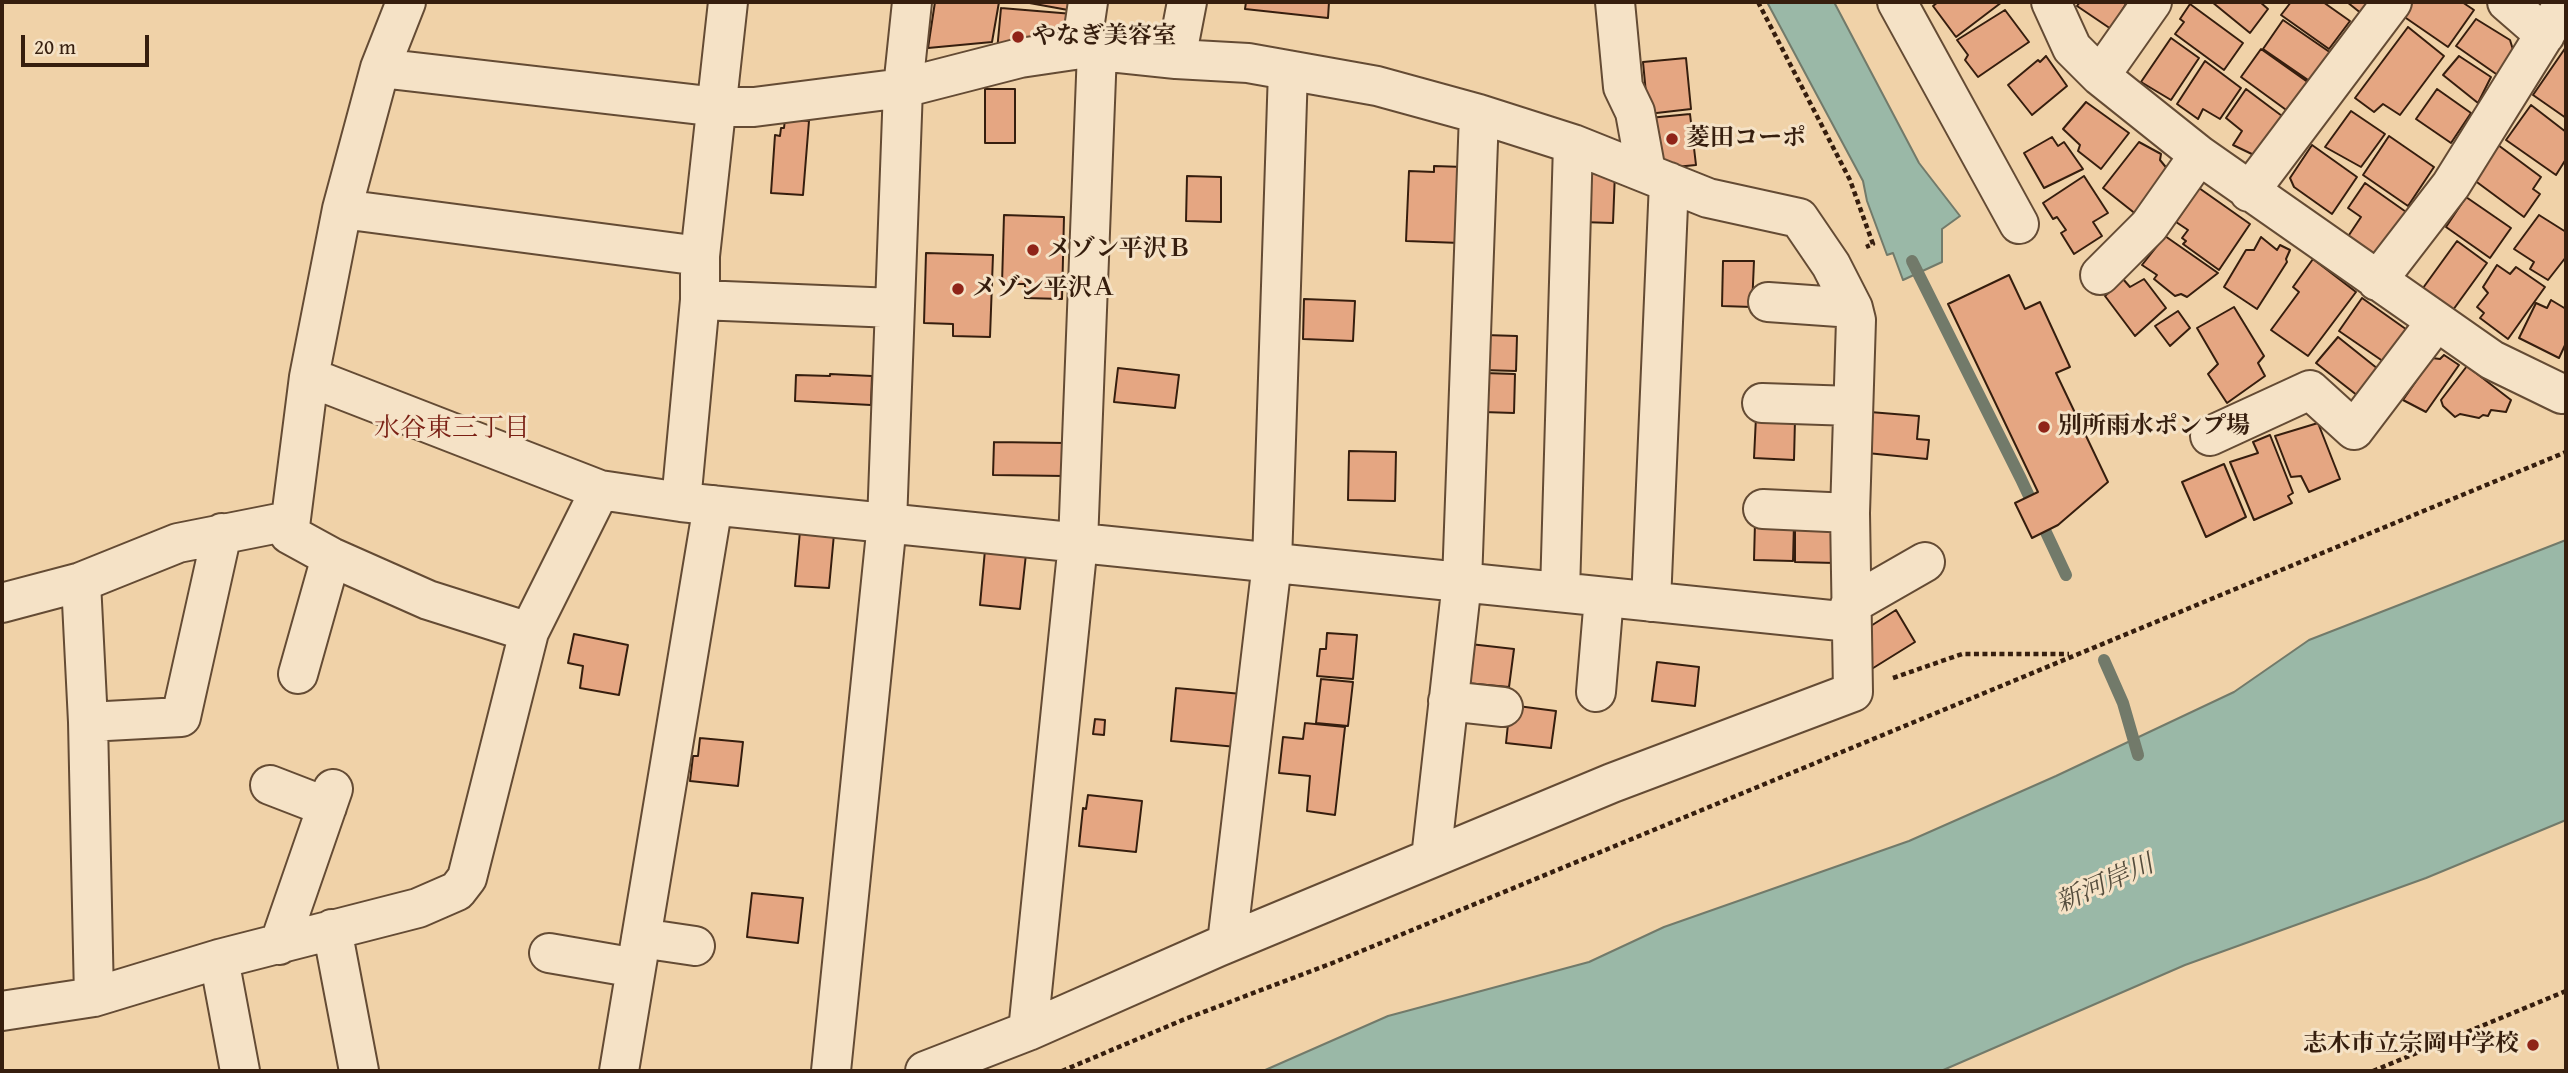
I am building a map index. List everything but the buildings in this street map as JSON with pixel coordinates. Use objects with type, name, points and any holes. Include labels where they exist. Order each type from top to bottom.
[{"type":"street","points":[[406,2],[380,68],[342,209],[309,377],[289,534],[428,600],[529,632]]},
{"type":"street","points":[[619,1071],[639,953],[697,504],[700,256],[728,2]]},
{"type":"street","points":[[831,1071],[887,523],[903,88],[912,2]]},
{"type":"street","points":[[1028,1031],[1078,543],[1088,2]]},
{"type":"street","points":[[1176,59],[1187,2]]},
{"type":"street","points":[[1615,2],[1623,87],[1635,112],[1657,177],[1651,602]]},
{"type":"street","points":[[1897,2],[2019,224]]},
{"type":"street","points":[[2051,2],[2072,48],[2100,76],[2199,155],[2492,360],[2562,394]]},
{"type":"street","points":[[2100,76],[2152,2]]},
{"type":"street","points":[[2249,192],[2392,2]]},
{"type":"street","points":[[2507,2],[2545,35]]},
{"type":"street","points":[[2377,281],[2451,185],[2565,2]]},
{"type":"street","points":[[380,68],[718,107],[754,107],[903,88],[1020,58],[1089,50],[1248,63],[1377,86],[1479,114],[1573,144],[1708,198],[1799,218],[1831,264],[1853,307],[1856,320],[1850,513],[1853,692],[1612,783],[1227,943],[1028,1031],[925,1071]]},
{"type":"street","points":[[1227,943],[1272,563],[1288,70]]},
{"type":"street","points":[[1431,858],[1462,582],[1479,114]]},
{"type":"street","points":[[1560,592],[1573,144]]},
{"type":"street","points":[[2100,275],[2149,226],[2199,155]]},
{"type":"street","points":[[342,209],[700,256]]},
{"type":"street","points":[[700,300],[894,308]]},
{"type":"street","points":[[1768,302],[1853,307]]},
{"type":"street","points":[[2210,436],[2310,390],[2354,430],[2436,322]]},
{"type":"street","points":[[309,377],[600,490],[697,504],[1651,602],[1850,614],[1925,562]]},
{"type":"street","points":[[1762,403],[1853,407]]},
{"type":"street","points":[[2,1011],[94,997],[219,959],[418,908],[457,891],[467,878],[529,632],[600,490]]},
{"type":"street","points":[[1763,509],[1850,513]]},
{"type":"street","points":[[2,603],[81,582],[178,543],[289,521]]},
{"type":"street","points":[[88,722],[181,717],[222,533]]},
{"type":"street","points":[[298,674],[331,556]]},
{"type":"street","points":[[81,582],[88,722],[94,997]]},
{"type":"street","points":[[1596,692],[1604,597]]},
{"type":"street","points":[[1448,701],[1503,707]]},
{"type":"street","points":[[270,785],[330,798],[279,945]]},
{"type":"street","points":[[332,929],[359,1071]]},
{"type":"street","points":[[550,953],[639,953],[695,946]]},
{"type":"street","points":[[219,959],[240,1071]]},
{"type":"path","points":[[1758,2],[1850,180],[1873,244],[1831,264]]},
{"type":"path","points":[[1062,1071],[1185,1019],[1348,956],[2566,452]]},
{"type":"path","points":[[1853,692],[1962,654],[2074,654]]},
{"type":"path","points":[[2373,1071],[2566,991]]},
{"type":"water","points":[[1767,2],[1834,2],[1919,163],[1960,216],[1942,229],[1942,262],[1903,280],[1893,253],[1887,255],[1867,201],[1863,181]]},
{"type":"water","name":"新河岸川","points":[[2566,540],[2566,820],[2426,878],[2185,965],[1941,1071],[1263,1071],[1388,1016],[1589,962],[1664,927],[1909,841],[2056,776],[2234,692],[2309,640]]},
{"type":"waterway","points":[[1912,261],[2066,575]]},
{"type":"waterway","points":[[2104,660],[2123,703],[2138,755]]},
{"type":"place","name":"やなぎ美容室","points":[[1018,37]]},
{"type":"place","name":"菱田コーポ","points":[[1672,139]]},
{"type":"place","name":"メゾン平沢Ｂ","points":[[1033,250]]},
{"type":"place","name":"メゾン平沢Ａ","points":[[958,289]]},
{"type":"place","name":"別所雨水ポンプ場","points":[[2044,427]]},
{"type":"place","name":"志木市立宗岡中学校","points":[[2533,1045]]},
{"type":"district","name":"水谷東三丁目","points":[[452,429]]}]
